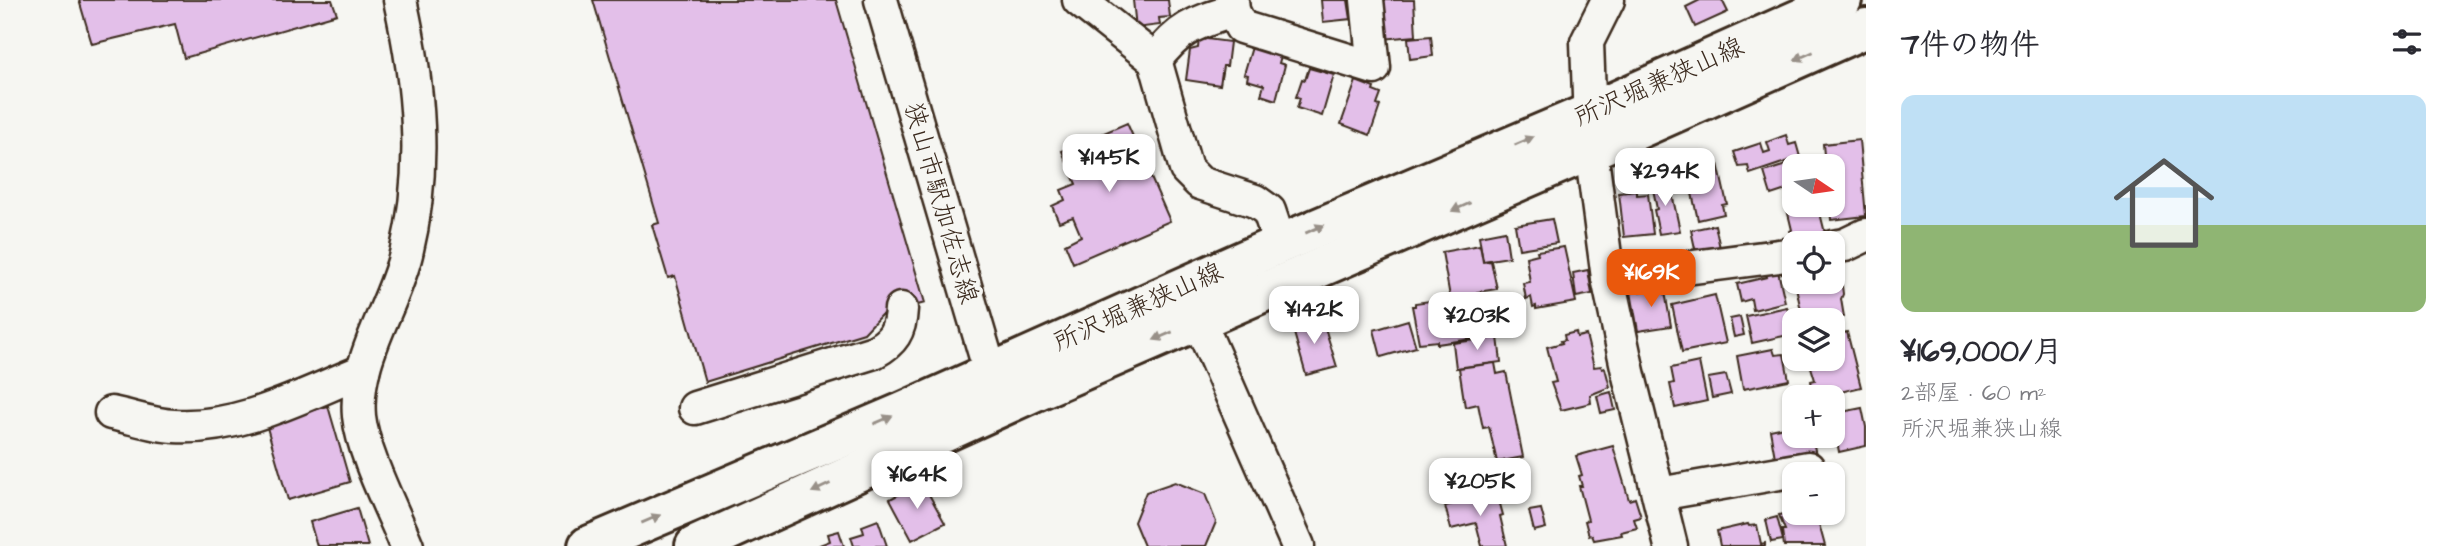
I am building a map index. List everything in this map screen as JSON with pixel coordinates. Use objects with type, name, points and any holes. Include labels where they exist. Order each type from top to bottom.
[{"type":"main road","name":"所沢堀兼狭山線","points":[[588,546],[996,389],[1199,321],[1590,132],[1842,0]]},
{"type":"main road","name":"所沢堀兼狭山線","points":[[706,544],[996,389],[1280,244],[1590,132],[1866,28]]},
{"type":"street","points":[[400,0],[411,50],[420,139],[417,201],[406,256],[391,298],[380,319],[363,371],[359,413],[362,437],[407,546]]},
{"type":"street","name":"狭山市駅加佐志線","points":[[881,0],[996,389]]},
{"type":"street","points":[[1079,0],[1155,60],[1186,169],[1200,183],[1255,201],[1269,211],[1280,244]]},
{"type":"street","points":[[1155,60],[1169,43],[1193,23],[1232,6],[1241,27],[1374,68],[1367,0]]},
{"type":"street","points":[[1608,0],[1587,41],[1590,132],[1608,278],[1671,546]]},
{"type":"street","points":[[1845,245],[1866,235]]},
{"type":"street","points":[[1608,278],[1782,256]]},
{"type":"street","points":[[695,408],[888,345],[897,334],[901,309]]},
{"type":"street","points":[[1199,321],[1298,546]]},
{"type":"street","points":[[111,413],[159,425],[199,426],[249,417],[363,371]]},
{"type":"street","points":[[1659,494],[1782,473]]},
{"type":"building","points":[[79,0],[332,0],[337,14],[184,58],[175,24],[92,44]]},
{"type":"building","points":[[593,0],[836,0],[925,303],[881,315],[864,333],[705,382],[675,276],[668,278],[652,225],[659,223]]},
{"type":"building","points":[[1133,0],[1168,0],[1170,17],[1159,18],[1160,25],[1136,28]]},
{"type":"building","points":[[1321,0],[1348,0],[1351,19],[1323,22]]},
{"type":"building","points":[[1379,0],[1414,0],[1416,36],[1382,39]]},
{"type":"building","points":[[1700,0],[1722,0],[1728,12],[1695,27],[1686,7]]},
{"type":"building","points":[[1431,36],[1433,56],[1410,59],[1408,38]]},
{"type":"building","points":[[1199,38],[1230,42],[1227,66],[1223,66],[1220,85],[1186,80],[1190,50],[1198,48]]},
{"type":"building","points":[[1252,47],[1281,56],[1279,63],[1285,65],[1276,100],[1261,95],[1264,85],[1247,80],[1248,75],[1244,74]]},
{"type":"building","points":[[1309,68],[1334,75],[1322,116],[1297,108],[1300,98],[1296,97]]},
{"type":"building","points":[[1356,81],[1381,94],[1377,105],[1380,106],[1370,135],[1341,124]]},
{"type":"building","points":[[1127,123],[1170,221],[1073,263],[1065,244],[1081,236],[1073,217],[1059,222],[1052,206],[1065,200],[1061,190],[1076,184],[1062,151]]},
{"type":"building","points":[[1786,135],[1789,145],[1796,143],[1799,154],[1782,154],[1782,163],[1750,174],[1748,166],[1739,167],[1734,152],[1761,143],[1764,153],[1770,151],[1767,142]]},
{"type":"building","points":[[1859,140],[1866,216],[1831,220],[1831,217],[1845,217],[1845,154],[1824,154],[1823,144]]},
{"type":"building","points":[[1718,164],[1727,204],[1722,205],[1724,214],[1698,220],[1687,171]]},
{"type":"building","points":[[1782,166],[1782,191],[1771,195],[1764,172]]},
{"type":"building","points":[[1669,180],[1680,231],[1659,234],[1652,184]]},
{"type":"building","points":[[1637,191],[1637,195],[1648,194],[1653,234],[1624,237],[1619,193]]},
{"type":"building","points":[[1789,217],[1821,217],[1824,231],[1790,231]]},
{"type":"building","points":[[1552,219],[1557,243],[1519,249],[1515,225]]},
{"type":"building","points":[[1715,225],[1720,248],[1696,253],[1691,230]]},
{"type":"building","points":[[1505,231],[1509,257],[1483,261],[1479,236]]},
{"type":"building","points":[[1480,245],[1483,262],[1491,261],[1497,289],[1477,292],[1477,297],[1466,299],[1466,296],[1450,297],[1442,252]]},
{"type":"building","points":[[1564,247],[1576,302],[1536,309],[1531,297],[1526,299],[1523,283],[1530,282],[1526,257],[1538,254],[1537,251]]},
{"type":"building","points":[[1588,270],[1592,294],[1576,297],[1573,273]]},
{"type":"building","points":[[1778,271],[1785,302],[1753,310],[1751,299],[1741,302],[1737,284],[1767,277],[1766,274]]},
{"type":"building","points":[[1664,286],[1671,326],[1638,331],[1631,292]]},
{"type":"building","points":[[1797,294],[1843,294],[1842,308],[1800,308]]},
{"type":"building","points":[[1715,295],[1726,343],[1682,352],[1672,305]]},
{"type":"building","points":[[1459,297],[1463,299],[1464,310],[1495,306],[1499,335],[1437,344],[1437,341],[1419,343],[1412,306],[1415,306],[1415,303]]},
{"type":"building","points":[[1782,308],[1782,336],[1752,343],[1746,316]]},
{"type":"building","points":[[1317,314],[1318,319],[1322,318],[1337,367],[1306,375],[1292,326]]},
{"type":"building","points":[[1740,317],[1744,335],[1734,337],[1730,319]]},
{"type":"building","points":[[1408,320],[1416,347],[1381,357],[1374,330]]},
{"type":"building","points":[[1576,332],[1577,337],[1586,335],[1594,367],[1605,368],[1610,387],[1590,395],[1591,403],[1561,410],[1551,383],[1556,382],[1547,347],[1562,343],[1561,341],[1565,340],[1564,335]]},
{"type":"building","points":[[1847,332],[1861,387],[1845,391],[1845,385],[1812,385],[1811,381],[1815,380],[1812,371],[1845,371]]},
{"type":"building","points":[[1498,337],[1501,362],[1456,368],[1453,343]]},
{"type":"building","points":[[1773,349],[1775,355],[1782,354],[1782,371],[1787,371],[1789,380],[1743,389],[1737,356]]},
{"type":"building","points":[[1699,362],[1707,401],[1675,408],[1670,384],[1674,383],[1671,368]]},
{"type":"building","points":[[1495,363],[1497,374],[1506,372],[1523,457],[1497,462],[1489,427],[1483,428],[1478,404],[1465,407],[1459,368]]},
{"type":"building","points":[[1726,375],[1731,394],[1712,398],[1708,378]]},
{"type":"building","points":[[1611,392],[1615,410],[1601,413],[1597,396]]},
{"type":"building","points":[[328,406],[350,482],[288,500],[266,424]]},
{"type":"building","points":[[1862,408],[1866,446],[1839,452],[1838,448],[1845,448],[1845,411]]},
{"type":"building","points":[[1782,428],[1782,448],[1815,448],[1816,455],[1776,463],[1770,430]]},
{"type":"building","points":[[1613,446],[1629,500],[1635,498],[1641,517],[1634,519],[1637,528],[1621,532],[1622,535],[1594,540],[1592,535],[1589,536],[1585,521],[1588,520],[1579,486],[1582,486],[1579,476],[1582,475],[1576,456]]},
{"type":"building","points":[[1524,466],[1529,486],[1502,494],[1497,474]]},
{"type":"building","points":[[922,482],[945,523],[912,540],[890,499]]},
{"type":"building","points":[[1175,482],[1205,494],[1216,522],[1206,546],[1144,546],[1134,522],[1146,492]]},
{"type":"building","points":[[1497,493],[1507,546],[1482,546],[1476,523],[1451,529],[1445,506]]},
{"type":"building","points":[[357,508],[368,546],[317,546],[310,522]]},
{"type":"building","points":[[1541,509],[1546,528],[1534,531],[1529,511]]},
{"type":"building","points":[[1777,517],[1783,540],[1771,542],[1766,520]]},
{"type":"building","points":[[878,520],[887,546],[854,546],[851,537],[864,533],[862,526]]},
{"type":"building","points":[[1748,524],[1757,525],[1761,544],[1765,543],[1765,546],[1720,546],[1717,531]]},
{"type":"building","points":[[1783,525],[1819,525],[1825,546],[1784,546],[1782,530],[1785,530]]},
{"type":"building","points":[[839,531],[844,546],[817,546],[830,541],[828,534]]}]
